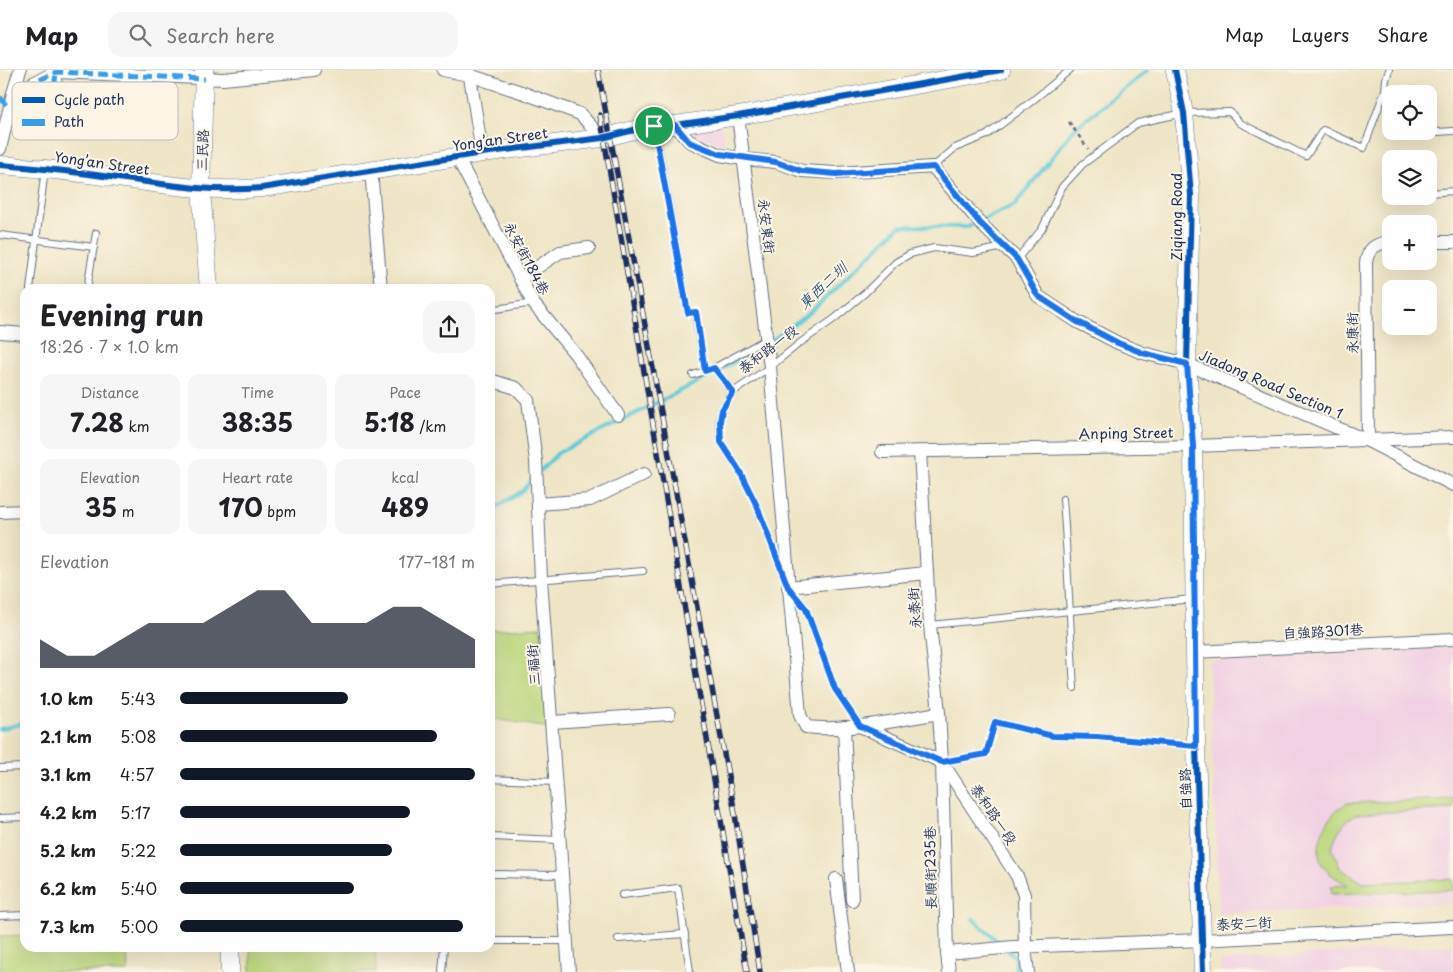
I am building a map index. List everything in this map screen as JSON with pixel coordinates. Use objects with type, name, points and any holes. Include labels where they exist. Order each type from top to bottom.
[{"type":"street","points":[[16,82],[20,70]]},
{"type":"street","points":[[36,82],[56,72],[205,74],[223,79],[314,70]]},
{"type":"street","points":[[443,70],[469,72],[580,114],[602,138]]},
{"type":"street","name":"Yong’an Street","points":[[0,165],[46,168],[200,190],[234,191],[482,153],[602,138],[654,126],[738,116],[1001,70]]},
{"type":"street","name":"Ziqiang Road","points":[[1176,70],[1184,113],[1191,195],[1187,364]]},
{"type":"street","points":[[55,82],[56,72]]},
{"type":"street","points":[[469,72],[482,153]]},
{"type":"street","name":"三民路","points":[[205,74],[200,190],[209,284]]},
{"type":"street","points":[[0,149],[12,97]]},
{"type":"street","points":[[0,98],[6,105],[10,106]]},
{"type":"street","name":"永安東街","points":[[738,116],[770,367]]},
{"type":"street","points":[[675,125],[689,142],[720,154],[743,159],[776,162],[802,171],[836,174],[934,167]]},
{"type":"street","name":"永安街184巷","points":[[457,157],[533,303],[576,355],[618,415]]},
{"type":"street","name":"Jiadong Road Section 1","points":[[934,167],[980,223],[1017,259],[1038,296],[1076,321],[1118,343],[1143,353],[1187,364],[1368,441],[1453,486]]},
{"type":"street","points":[[371,170],[382,284]]},
{"type":"street","name":"永康街","points":[[1368,441],[1366,263],[1368,254],[1374,246],[1382,242]]},
{"type":"street","points":[[1437,242],[1453,242]]},
{"type":"street","points":[[520,279],[560,252],[589,248]]},
{"type":"street","points":[[0,332],[20,331]]},
{"type":"street","name":"自強路","points":[[1187,364],[1193,446],[1196,746],[1203,972]]},
{"type":"street","points":[[770,367],[788,587],[927,573]]},
{"type":"street","name":"三福街","points":[[495,382],[516,388],[528,400],[536,461],[541,580],[569,972]]},
{"type":"street","name":"Anping Street","points":[[882,452],[1193,446],[1453,437]]},
{"type":"street","name":"永泰街","points":[[920,452],[930,625],[942,762]]},
{"type":"street","points":[[538,504],[590,500],[644,474]]},
{"type":"street","points":[[0,512],[20,511]]},
{"type":"street","name":"泰和路一段","points":[[788,587],[800,715],[806,727],[860,726],[939,713]]},
{"type":"street","name":"自強路301巷","points":[[1195,652],[1453,640]]},
{"type":"street","points":[[552,722],[669,714]]},
{"type":"street","name":"泰和路一段","points":[[860,726],[942,762],[1017,876],[1024,895],[1014,948],[1028,972]]},
{"type":"street","points":[[844,727],[852,900]]},
{"type":"street","name":"長順街235巷","points":[[942,762],[949,972]]},
{"type":"street","points":[[836,879],[848,972]]},
{"type":"street","name":"泰安二街","points":[[947,953],[1014,948],[1453,927]]},
{"type":"street","points":[[230,952],[230,972]]},
{"type":"lane","points":[[934,167],[955,148],[987,135],[1046,91],[1070,70]]},
{"type":"lane","points":[[1017,259],[1042,229],[1062,186],[1083,164],[1138,122],[1184,113],[1230,112],[1240,123],[1306,156],[1323,130],[1364,148],[1386,90],[1386,79],[1389,70]]},
{"type":"lane","points":[[654,126],[688,313],[696,312],[705,371]]},
{"type":"lane","points":[[1437,132],[1453,131]]},
{"type":"lane","points":[[31,284],[46,168]]},
{"type":"lane","points":[[1437,193],[1453,192]]},
{"type":"lane","points":[[88,284],[96,233]]},
{"type":"lane","points":[[0,235],[94,247]]},
{"type":"lane","name":"泰和路一段","points":[[860,726],[835,689],[806,609],[788,587],[757,506],[739,470],[721,442],[720,421],[722,410],[733,392],[834,319],[865,293],[896,262],[910,254],[934,248],[973,253],[1005,247]]},
{"type":"lane","points":[[495,309],[533,303]]},
{"type":"lane","points":[[692,375],[714,368],[766,339]]},
{"type":"lane","points":[[714,368],[733,392]]},
{"type":"lane","points":[[1063,499],[1069,566],[1069,611],[1074,688]]},
{"type":"lane","points":[[495,584],[643,571]]},
{"type":"lane","points":[[930,625],[1194,599]]},
{"type":"lane","points":[[942,762],[986,754],[995,722],[1053,736],[1097,737],[1196,746]]},
{"type":"lane","points":[[0,768],[20,767]]},
{"type":"lane","points":[[495,779],[556,782]]},
{"type":"lane","points":[[0,818],[20,817]]},
{"type":"lane","points":[[495,837],[560,840]]},
{"type":"lane","points":[[495,874],[562,875]]},
{"type":"lane","points":[[622,895],[678,888],[690,972]]},
{"type":"lane","points":[[0,916],[20,916]]},
{"type":"lane","points":[[618,939],[684,934]]},
{"type":"lane","points":[[495,941],[566,941]]},
{"type":"lane","points":[[442,972],[444,952]]},
{"type":"path","points":[[1069,122],[1094,156]]},
{"type":"shaded area","points":[[715,124],[722,128],[725,146],[680,128]]},
{"type":"shaded area","points":[[1453,648],[1453,903],[1219,914],[1209,661]]},
{"type":"shaded area","points":[[1453,945],[1453,972],[1221,972],[1220,961]]},
{"type":"green space","points":[[541,627],[549,728],[495,719],[495,630]]},
{"type":"green space","points":[[1453,799],[1453,809],[1356,814],[1341,828],[1332,848],[1340,868],[1363,883],[1453,879],[1453,890],[1332,894],[1331,886],[1348,885],[1325,869],[1320,860],[1319,845],[1323,830],[1338,810],[1347,803]]},
{"type":"green space","points":[[20,935],[20,952],[127,952],[128,972],[0,972],[0,936]]},
{"type":"green space","points":[[250,952],[375,952],[376,972],[251,972]]},
{"type":"waterway","name":"東西二圳","points":[[982,220],[1015,205],[1074,129],[1148,70]]},
{"type":"waterway","name":"東西二圳","points":[[770,342],[812,311],[900,226],[967,227],[976,223]]},
{"type":"waterway","name":"東西二圳","points":[[540,471],[558,453],[764,346]]},
{"type":"waterway","name":"東西二圳","points":[[495,508],[521,492],[534,478]]},
{"type":"waterway","name":"東西二圳","points":[[0,729],[20,724]]},
{"type":"waterway","points":[[973,919],[1001,944]]},
{"type":"waterway","points":[[1008,951],[1016,957],[1016,972]]},
{"type":"railway","points":[[598,70],[734,808],[760,972]]},
{"type":"railway","points":[[600,115],[747,972]]},
{"type":"marked path","points":[[36,82],[56,72],[205,79]]},
{"type":"marked path","points":[[55,82],[56,72]]},
{"type":"marked path","points":[[0,97],[6,105],[11,106]]},
{"type":"cycle path","points":[[0,165],[193,188],[262,188],[482,153],[602,138],[654,125],[675,125],[738,116],[1001,70]]},
{"type":"cycle path","points":[[1175,70],[1184,113],[1191,195],[1187,364],[1193,446],[1196,746],[1203,972]]},
{"type":"route","points":[[675,125],[689,142],[720,154],[743,159],[776,162],[802,171],[836,174],[934,167],[980,223],[1017,259],[1038,296],[1076,321],[1118,343],[1143,353],[1187,364],[1193,446],[1196,746],[1097,737],[1053,736],[995,722],[986,754],[942,762],[860,726],[835,689],[806,609],[788,587],[757,506],[739,470],[721,442],[719,427],[722,410],[733,392],[714,368],[705,371],[696,312],[688,313],[654,126],[675,125]]}]
